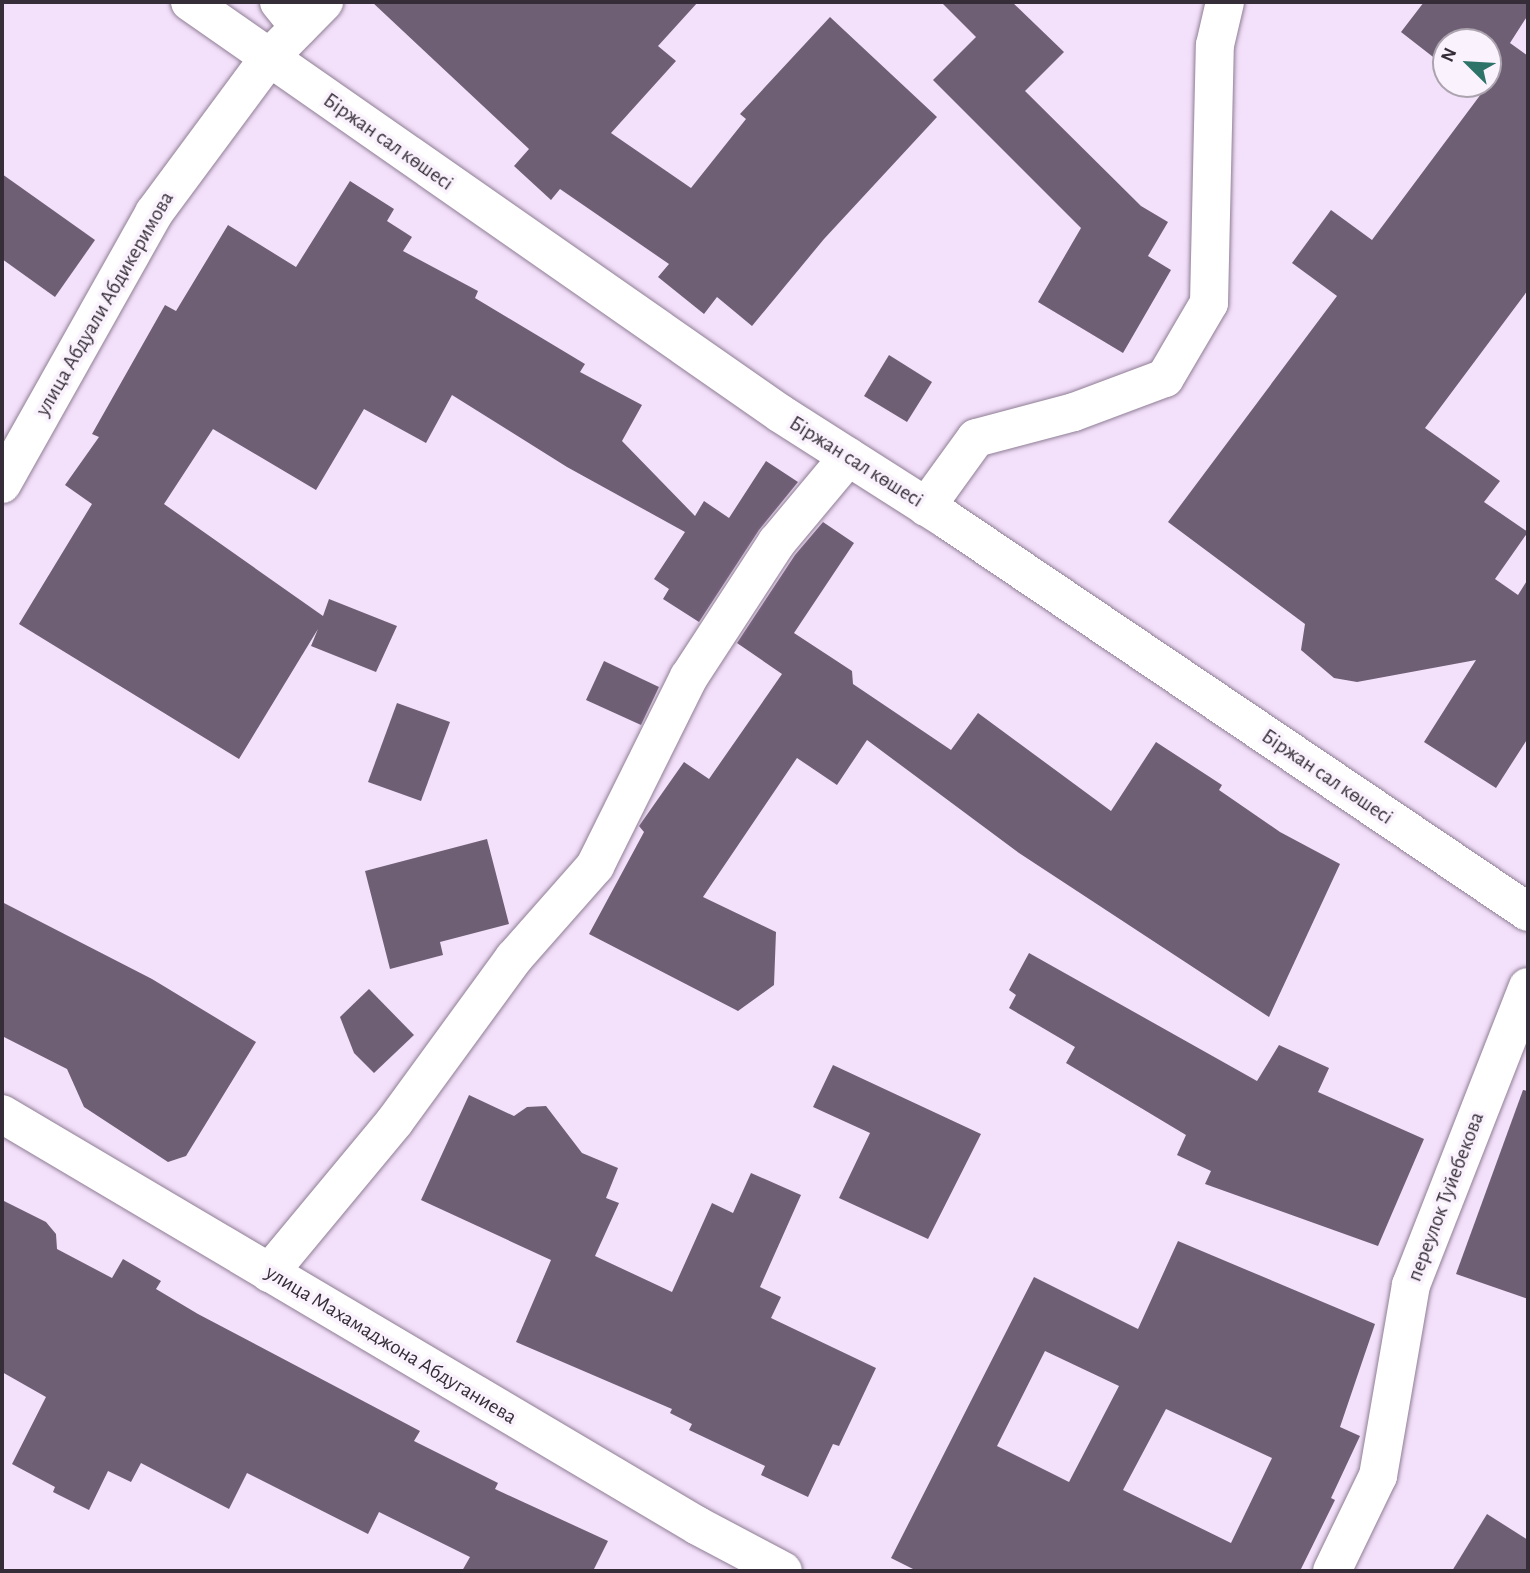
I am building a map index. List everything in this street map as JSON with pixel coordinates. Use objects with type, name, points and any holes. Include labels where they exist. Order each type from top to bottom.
[{"type":"street","name":"Біржан сал көшесі","points":[[190,2],[268,59],[848,457],[926,506],[1528,912]]},
{"type":"street","points":[[926,506],[976,438],[1074,412],[1165,378],[1209,303],[1215,45],[1226,2]]},
{"type":"street","name":"улица Абдуали Абдикеримова","points":[[2,484],[154,213],[301,10]]},
{"type":"street","points":[[269,1273],[395,1121],[514,958],[595,866],[689,677],[777,542],[848,457]]},
{"type":"street","name":"переулок Туйебекова","points":[[1332,1571],[1378,1476],[1411,1285],[1528,987]]},
{"type":"street","name":"улица Махамаджона Абдуганиева","points":[[2,1114],[698,1526],[783,1571]]},
{"type":"building","points":[[372,2],[698,2],[658,46],[676,61],[611,133],[691,188],[746,119],[740,114],[830,17],[937,117],[824,239],[752,326],[717,297],[704,314],[658,277],[669,264],[560,189],[551,200],[514,166],[529,149]]},
{"type":"building","points":[[941,2],[1012,2],[1064,52],[1025,91],[1141,206],[1168,222],[1148,256],[1171,270],[1123,353],[1038,302],[1081,228],[933,80],[976,37]]},
{"type":"building","points":[[1424,2],[1528,2],[1528,15],[1510,43],[1528,56],[1528,290],[1425,428],[1500,481],[1484,502],[1528,532],[1495,579],[1518,595],[1528,579],[1528,738],[1496,788],[1424,742],[1476,660],[1357,682],[1334,678],[1301,650],[1305,624],[1168,522],[1337,296],[1292,263],[1331,210],[1372,240],[1478,98],[1502,98],[1502,28],[1432,28],[1432,56],[1401,32]]},
{"type":"building","points":[[2,174],[95,240],[55,297],[2,259]]},
{"type":"building","points":[[350,181],[394,209],[387,221],[412,237],[403,251],[478,291],[475,298],[585,364],[580,372],[642,405],[622,441],[695,516],[704,501],[729,518],[766,461],[798,482],[759,530],[699,622],[663,599],[669,589],[654,579],[685,532],[567,467],[452,395],[426,443],[364,409],[316,490],[213,429],[164,504],[323,616],[329,599],[397,626],[376,672],[311,646],[318,629],[239,759],[19,624],[92,504],[65,485],[99,437],[92,434],[165,305],[176,311],[228,225],[296,267]]},
{"type":"building","points":[[889,355],[932,382],[907,422],[864,396]]},
{"type":"building","points":[[823,522],[854,543],[794,633],[852,671],[853,684],[951,750],[978,713],[1111,811],[1156,742],[1222,785],[1219,790],[1280,832],[1340,864],[1269,1017],[1019,853],[867,740],[837,785],[797,758],[703,897],[776,932],[774,985],[738,1011],[589,934],[644,832],[639,826],[684,762],[709,779],[782,674],[737,643],[795,555]]},
{"type":"building","points":[[604,661],[659,687],[641,725],[586,700]]},
{"type":"building","points":[[397,703],[450,722],[421,801],[368,782]]},
{"type":"building","points":[[487,839],[509,924],[440,942],[443,955],[390,969],[365,871]]},
{"type":"building","points":[[2,902],[152,979],[256,1042],[186,1156],[168,1162],[84,1107],[67,1069],[2,1036]]},
{"type":"building","points":[[1029,953],[1257,1081],[1279,1045],[1329,1068],[1318,1092],[1424,1139],[1378,1246],[1205,1184],[1211,1171],[1177,1155],[1186,1135],[1066,1063],[1075,1047],[1009,1008],[1016,995],[1009,990]]},
{"type":"building","points":[[369,989],[414,1035],[374,1073],[354,1053],[340,1017]]},
{"type":"building","points":[[833,1065],[981,1134],[928,1239],[839,1198],[870,1133],[813,1107]]},
{"type":"building","points":[[1523,1090],[1528,1091],[1528,1299],[1456,1274]]},
{"type":"building","points":[[469,1095],[514,1116],[527,1107],[546,1106],[582,1153],[618,1168],[606,1198],[619,1203],[595,1256],[672,1292],[712,1203],[733,1213],[751,1173],[801,1195],[760,1287],[781,1297],[771,1318],[876,1368],[839,1446],[833,1444],[808,1497],[761,1475],[765,1466],[689,1430],[692,1424],[670,1413],[672,1409],[516,1342],[551,1260],[421,1200]]},
{"type":"building","points":[[2,1200],[46,1222],[56,1234],[57,1249],[112,1278],[123,1259],[161,1281],[156,1289],[198,1314],[420,1431],[414,1441],[498,1483],[495,1489],[608,1541],[593,1571],[462,1571],[470,1557],[379,1512],[368,1534],[247,1473],[229,1509],[141,1463],[131,1482],[108,1471],[89,1510],[53,1492],[55,1487],[12,1464],[46,1397],[2,1372]]},
{"type":"building","points":[[1178,1241],[1375,1324],[1340,1427],[1360,1436],[1331,1498],[1335,1500],[1300,1571],[917,1571],[891,1558],[1034,1277],[1138,1329]],"holes":[[[1045,1351],[1119,1386],[1069,1482],[997,1446]],[[1166,1409],[1272,1458],[1231,1543],[1123,1490]]]},
{"type":"building","points":[[1487,1514],[1528,1540],[1528,1571],[1452,1571]]}]
